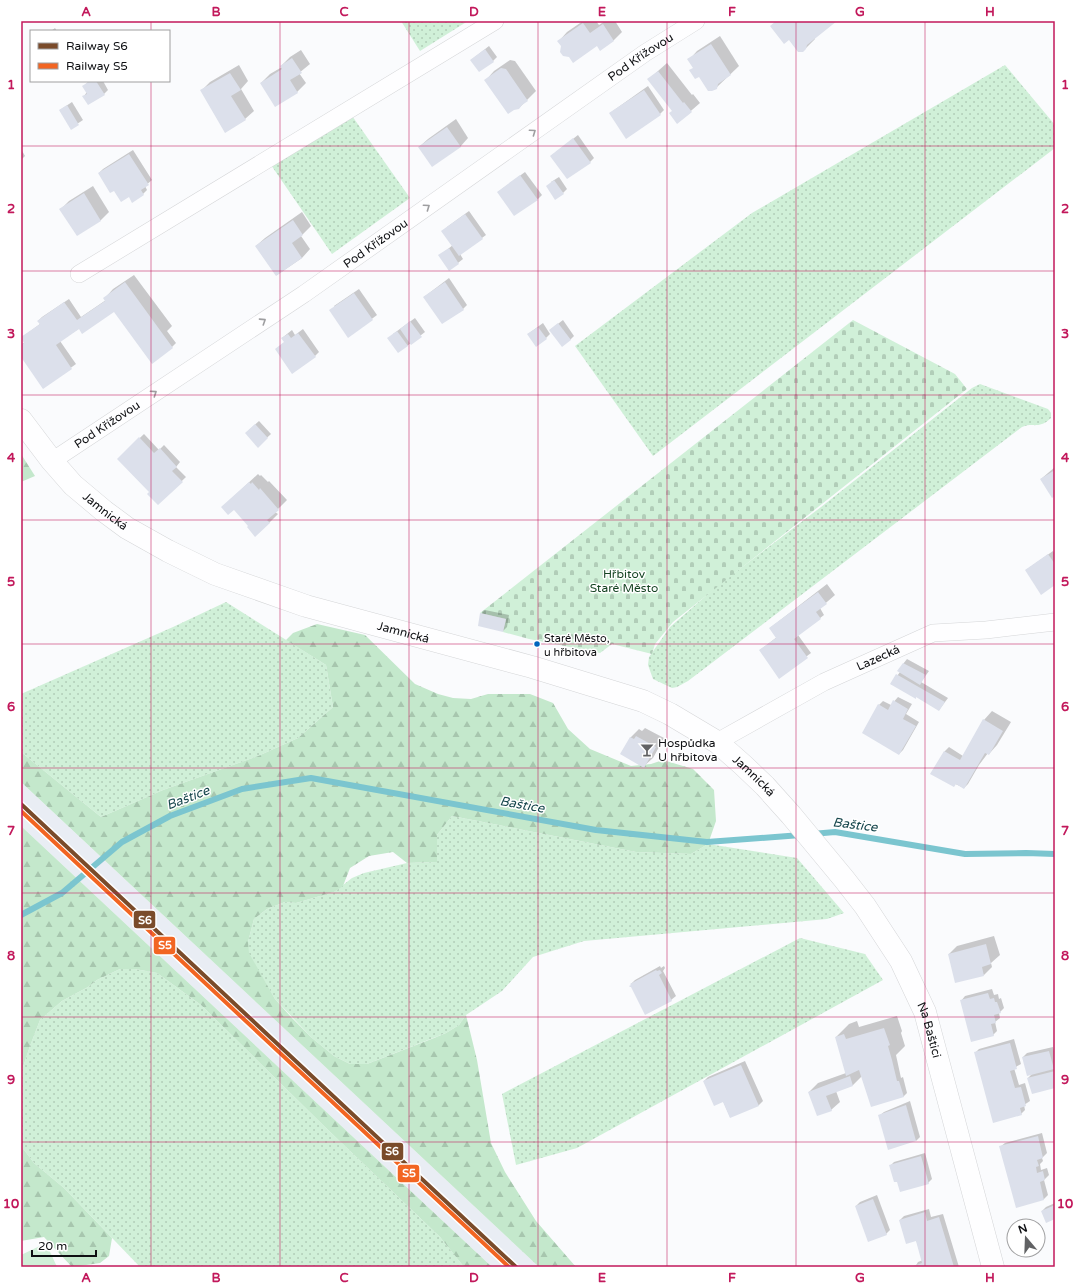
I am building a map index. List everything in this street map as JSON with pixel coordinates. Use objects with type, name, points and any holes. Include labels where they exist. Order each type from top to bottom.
[{"type":"main road","name":"Jamnická","points":[[21,420],[52,462],[72,485],[127,528],[168,551],[215,574],[306,606],[643,701],[670,714],[717,742],[765,786],[799,824]]},
{"type":"main road","name":"Na Baštici","points":[[799,824],[864,906],[901,961],[925,1012],[993,1267]]},
{"type":"street","points":[[79,274],[495,21]]},
{"type":"street","name":"Pod Křížovou","points":[[52,462],[304,294],[645,53],[696,21]]},
{"type":"street","name":"Lazecká","points":[[717,742],[824,682],[933,633],[986,630],[1055,622]]},
{"type":"shaded area","points":[[21,782],[539,1267],[492,1267],[21,826]]},
{"type":"green space","points":[[401,21],[468,21],[420,51]]},
{"type":"green space","points":[[1005,65],[1055,125],[1055,148],[653,456],[575,346],[752,213]]},
{"type":"green space","points":[[350,113],[410,198],[332,254],[271,165]]},
{"type":"green space","name":"Hřbitov Staré Město","points":[[853,320],[955,374],[967,389],[673,622],[655,644],[652,654],[612,644],[600,653],[529,639],[503,632],[506,619],[480,613]]},
{"type":"green space","points":[[980,384],[1048,409],[1051,413],[1051,418],[1043,424],[1022,427],[688,681],[672,688],[653,679],[648,665],[649,657],[670,627],[716,587],[821,507],[972,388]]},
{"type":"green space","points":[[21,454],[35,476],[21,482]]},
{"type":"green space","points":[[226,602],[326,665],[333,707],[298,738],[258,756],[163,790],[101,817],[21,752],[21,694]]},
{"type":"green space","points":[[317,624],[365,635],[415,684],[438,694],[453,698],[471,699],[488,694],[530,694],[553,703],[568,729],[590,749],[631,766],[651,764],[663,760],[693,769],[714,790],[716,821],[708,844],[691,854],[636,852],[452,816],[437,835],[437,862],[407,863],[393,852],[369,856],[350,868],[343,886],[334,892],[296,903],[285,902],[267,909],[254,919],[248,942],[249,953],[275,999],[312,1038],[334,1056],[350,1064],[367,1064],[446,1033],[459,1025],[466,1015],[477,1060],[491,1143],[505,1172],[536,1221],[576,1267],[539,1267],[21,782],[21,752],[101,817],[163,790],[258,756],[298,738],[333,707],[326,665],[286,640],[293,633]]},
{"type":"green space","points":[[452,816],[636,852],[691,854],[708,844],[797,858],[844,913],[827,919],[584,941],[533,957],[502,991],[466,1015],[459,1025],[446,1033],[367,1064],[350,1064],[334,1056],[312,1038],[275,999],[248,953],[248,942],[254,919],[267,909],[285,902],[296,903],[334,892],[352,878],[364,873],[407,863],[437,862],[437,835]]},
{"type":"green space","points":[[21,826],[492,1267],[464,1267],[440,1237],[201,1005],[157,973],[135,969],[120,969],[97,980],[88,987],[62,1001],[40,1020],[21,1073]]},
{"type":"green space","points":[[800,938],[865,954],[883,980],[577,1148],[516,1165],[502,1094]]},
{"type":"green space","points":[[120,969],[135,969],[157,973],[201,1005],[440,1237],[464,1267],[140,1267],[64,1188],[34,1163],[21,1146],[21,1073],[40,1020],[62,1001],[88,987],[97,980]]},
{"type":"green space","points":[[21,1146],[34,1163],[64,1188],[112,1238],[109,1256],[100,1263],[72,1267],[44,1237],[21,1241]]},
{"type":"green space","points":[[46,1243],[57,1267],[21,1267],[21,1255]]},
{"type":"building","points":[[776,21],[837,21],[807,45],[803,52],[798,52],[789,40],[784,44],[770,26]]},
{"type":"building","points":[[583,23],[590,33],[603,24],[614,41],[600,51],[597,46],[573,63],[569,57],[563,56],[560,52],[561,46],[557,41]]},
{"type":"building","points":[[711,44],[731,75],[718,84],[717,89],[708,91],[699,77],[695,79],[689,70],[693,68],[687,59]]},
{"type":"building","points":[[485,49],[494,62],[479,72],[470,60]]},
{"type":"building","points":[[292,58],[302,73],[290,80],[298,93],[275,107],[260,83],[282,69],[280,66]]},
{"type":"building","points":[[501,68],[506,69],[528,101],[519,109],[508,114],[484,80]]},
{"type":"building","points":[[658,71],[692,112],[677,124],[669,113],[672,111],[647,79]]},
{"type":"building","points":[[230,73],[241,90],[231,96],[246,120],[225,133],[200,90]]},
{"type":"building","points":[[88,82],[97,82],[105,95],[88,105],[82,96],[87,94],[82,86]]},
{"type":"building","points":[[644,90],[661,115],[626,139],[609,113]]},
{"type":"building","points":[[67,105],[79,125],[71,130],[59,110]]},
{"type":"building","points":[[447,127],[461,147],[432,167],[418,147]]},
{"type":"building","points":[[573,138],[591,163],[567,179],[550,156]]},
{"type":"building","points":[[129,154],[149,185],[141,190],[144,195],[132,203],[129,197],[121,202],[114,191],[110,193],[98,173]]},
{"type":"building","points":[[520,175],[538,200],[514,216],[497,192]]},
{"type":"building","points":[[554,180],[564,194],[555,200],[546,186]]},
{"type":"building","points":[[84,193],[101,221],[77,236],[59,209]]},
{"type":"building","points":[[465,214],[483,239],[459,256],[441,231]]},
{"type":"building","points":[[293,220],[303,235],[292,243],[302,258],[276,276],[255,246]]},
{"type":"building","points":[[449,248],[459,264],[449,271],[438,255]]},
{"type":"building","points":[[125,282],[173,348],[152,364],[114,312],[82,334],[79,329],[56,345],[72,369],[43,389],[21,357],[21,345],[24,343],[21,337],[40,324],[37,321],[64,302],[77,320],[105,301],[103,298]]},
{"type":"building","points":[[445,282],[464,310],[442,324],[423,297]]},
{"type":"building","points":[[354,293],[373,320],[348,338],[329,310]]},
{"type":"building","points":[[410,321],[422,337],[411,345],[400,329]]},
{"type":"building","points":[[558,323],[571,340],[562,347],[549,330]]},
{"type":"building","points":[[538,327],[547,339],[536,347],[527,334]]},
{"type":"building","points":[[397,331],[408,346],[398,353],[387,338]]},
{"type":"building","points":[[298,333],[316,357],[292,374],[275,349],[284,342],[281,338],[288,334],[291,338]]},
{"type":"building","points":[[255,424],[268,438],[258,448],[245,433]]},
{"type":"building","points":[[139,437],[154,453],[160,448],[177,467],[172,471],[183,482],[158,505],[147,494],[149,492],[117,459]]},
{"type":"building","points":[[1055,470],[1055,496],[1052,498],[1040,479]]},
{"type":"building","points":[[249,482],[251,484],[252,482],[259,490],[260,488],[279,510],[267,520],[270,523],[255,537],[247,527],[248,526],[234,510],[228,515],[221,507]]},
{"type":"building","points":[[1048,554],[1055,564],[1055,585],[1041,595],[1025,570]]},
{"type":"building","points":[[818,592],[827,604],[816,612],[821,619],[794,639],[808,658],[779,679],[759,650],[776,638],[769,628]]},
{"type":"building","points":[[480,613],[506,619],[503,632],[478,626]]},
{"type":"building","points":[[903,663],[926,675],[920,685],[897,671]]},
{"type":"building","points":[[896,674],[945,702],[939,711],[890,684]]},
{"type":"building","points":[[893,700],[908,709],[903,719],[916,726],[899,755],[862,733],[878,704],[888,710]]},
{"type":"building","points":[[983,719],[1003,731],[989,755],[985,753],[964,789],[956,784],[954,787],[930,774],[944,751],[960,760]]},
{"type":"building","points":[[636,736],[656,747],[644,768],[620,754],[630,737],[634,739]]},
{"type":"building","points":[[986,944],[991,964],[982,967],[984,976],[955,983],[948,954]]},
{"type":"building","points":[[656,970],[660,970],[662,973],[659,975],[672,1001],[645,1015],[631,987],[629,986],[631,985],[630,984]]},
{"type":"building","points":[[988,993],[990,999],[994,998],[995,1002],[997,1002],[1001,1013],[994,1015],[996,1023],[991,1024],[994,1036],[971,1042],[960,1000]]},
{"type":"building","points":[[884,1028],[890,1045],[888,1046],[897,1081],[899,1081],[904,1097],[871,1107],[859,1070],[846,1076],[835,1037],[844,1034],[846,1039]]},
{"type":"building","points":[[1010,1043],[1017,1069],[1010,1071],[1015,1088],[1021,1087],[1026,1106],[1020,1108],[1022,1115],[993,1123],[974,1052]]},
{"type":"building","points":[[1049,1051],[1054,1069],[1027,1076],[1022,1057]]},
{"type":"building","points":[[741,1065],[759,1106],[730,1118],[723,1102],[714,1106],[703,1081]]},
{"type":"building","points":[[1055,1071],[1055,1088],[1032,1094],[1027,1078]]},
{"type":"building","points":[[850,1076],[853,1086],[826,1096],[832,1111],[817,1116],[808,1092]]},
{"type":"building","points":[[906,1105],[916,1141],[888,1150],[878,1115]]},
{"type":"building","points":[[1038,1136],[1043,1158],[1037,1160],[1039,1166],[1036,1167],[1037,1173],[1043,1171],[1045,1180],[1040,1182],[1044,1200],[1016,1208],[999,1146]]},
{"type":"building","points":[[921,1156],[929,1184],[900,1192],[897,1182],[894,1182],[889,1165]]},
{"type":"building","points":[[873,1199],[887,1235],[868,1242],[855,1206]]},
{"type":"building","points":[[1055,1205],[1055,1219],[1046,1223],[1046,1218],[1044,1218],[1041,1211]]},
{"type":"building","points":[[925,1212],[927,1221],[939,1217],[954,1267],[913,1266],[922,1263],[916,1241],[906,1244],[899,1220]]},
{"type":"waterway","name":"Baštice","points":[[21,915],[62,893],[122,842],[170,816],[242,789],[311,778],[596,830],[707,842],[801,835]]},
{"type":"waterway","name":"Baštice","points":[[812,834],[835,832],[965,854],[1055,854]]},
{"type":"rail line","name":"S6","points":[[21,804],[516,1267]]},
{"type":"rail line","name":"S5","points":[[21,811],[509,1267]]},
{"type":"place","name":"Staré Město, u hřbitova","points":[[537,644]]},
{"type":"place","name":"Hospůdka U hřbitova","points":[[647,750]]}]
